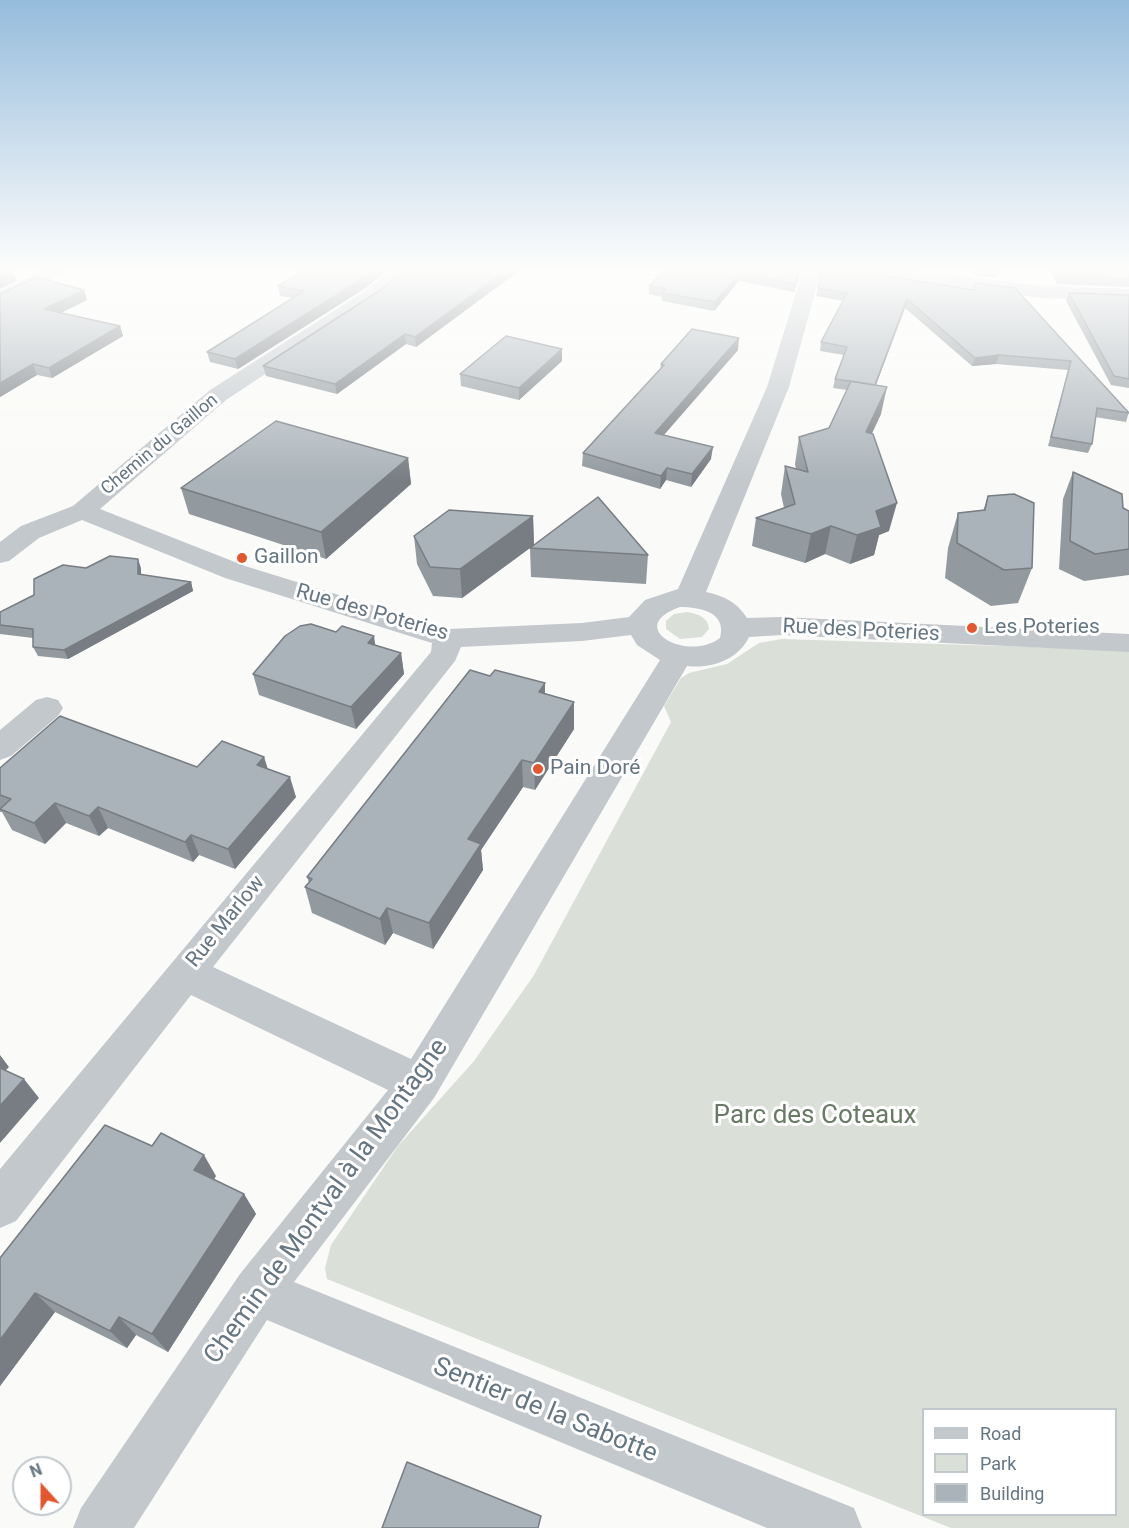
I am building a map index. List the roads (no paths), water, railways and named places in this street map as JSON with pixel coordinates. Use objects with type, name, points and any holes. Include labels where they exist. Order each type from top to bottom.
[{"type":"street","name":"Chemin du Gaillon","points":[[0,555],[30,532],[82,511],[218,395],[305,338]]},
{"type":"street","points":[[693,598],[692,588],[778,387],[792,338]]},
{"type":"street","name":"Rue des Poteries","points":[[82,511],[235,572],[448,638],[582,632],[640,625]]},
{"type":"street","points":[[693,598],[718,605],[728,611],[737,628],[736,637],[721,652],[692,658],[677,657],[650,644],[643,635],[640,625],[643,615],[662,601],[693,598]]},
{"type":"street","name":"Rue des Poteries","points":[[737,628],[782,626],[1129,643]]},
{"type":"street","name":"Rue Marlow","points":[[0,1205],[185,973],[446,654],[448,638]]},
{"type":"street","name":"Chemin de Montval à la Montagne","points":[[101,1528],[257,1291],[419,1084],[677,657]]},
{"type":"street","points":[[0,748],[47,708]]},
{"type":"street","points":[[185,973],[419,1084]]},
{"type":"street","name":"Sentier de la Sabotte","points":[[257,1291],[834,1528]]},
{"type":"place","name":"Gaillon","points":[[242,558]]},
{"type":"place","name":"Les Poteries","points":[[972,628]]},
{"type":"place","name":"Pain Doré","points":[[538,769]]},
{"type":"park label","name":"Parc des Coteaux","points":[[815,1116]]}]
